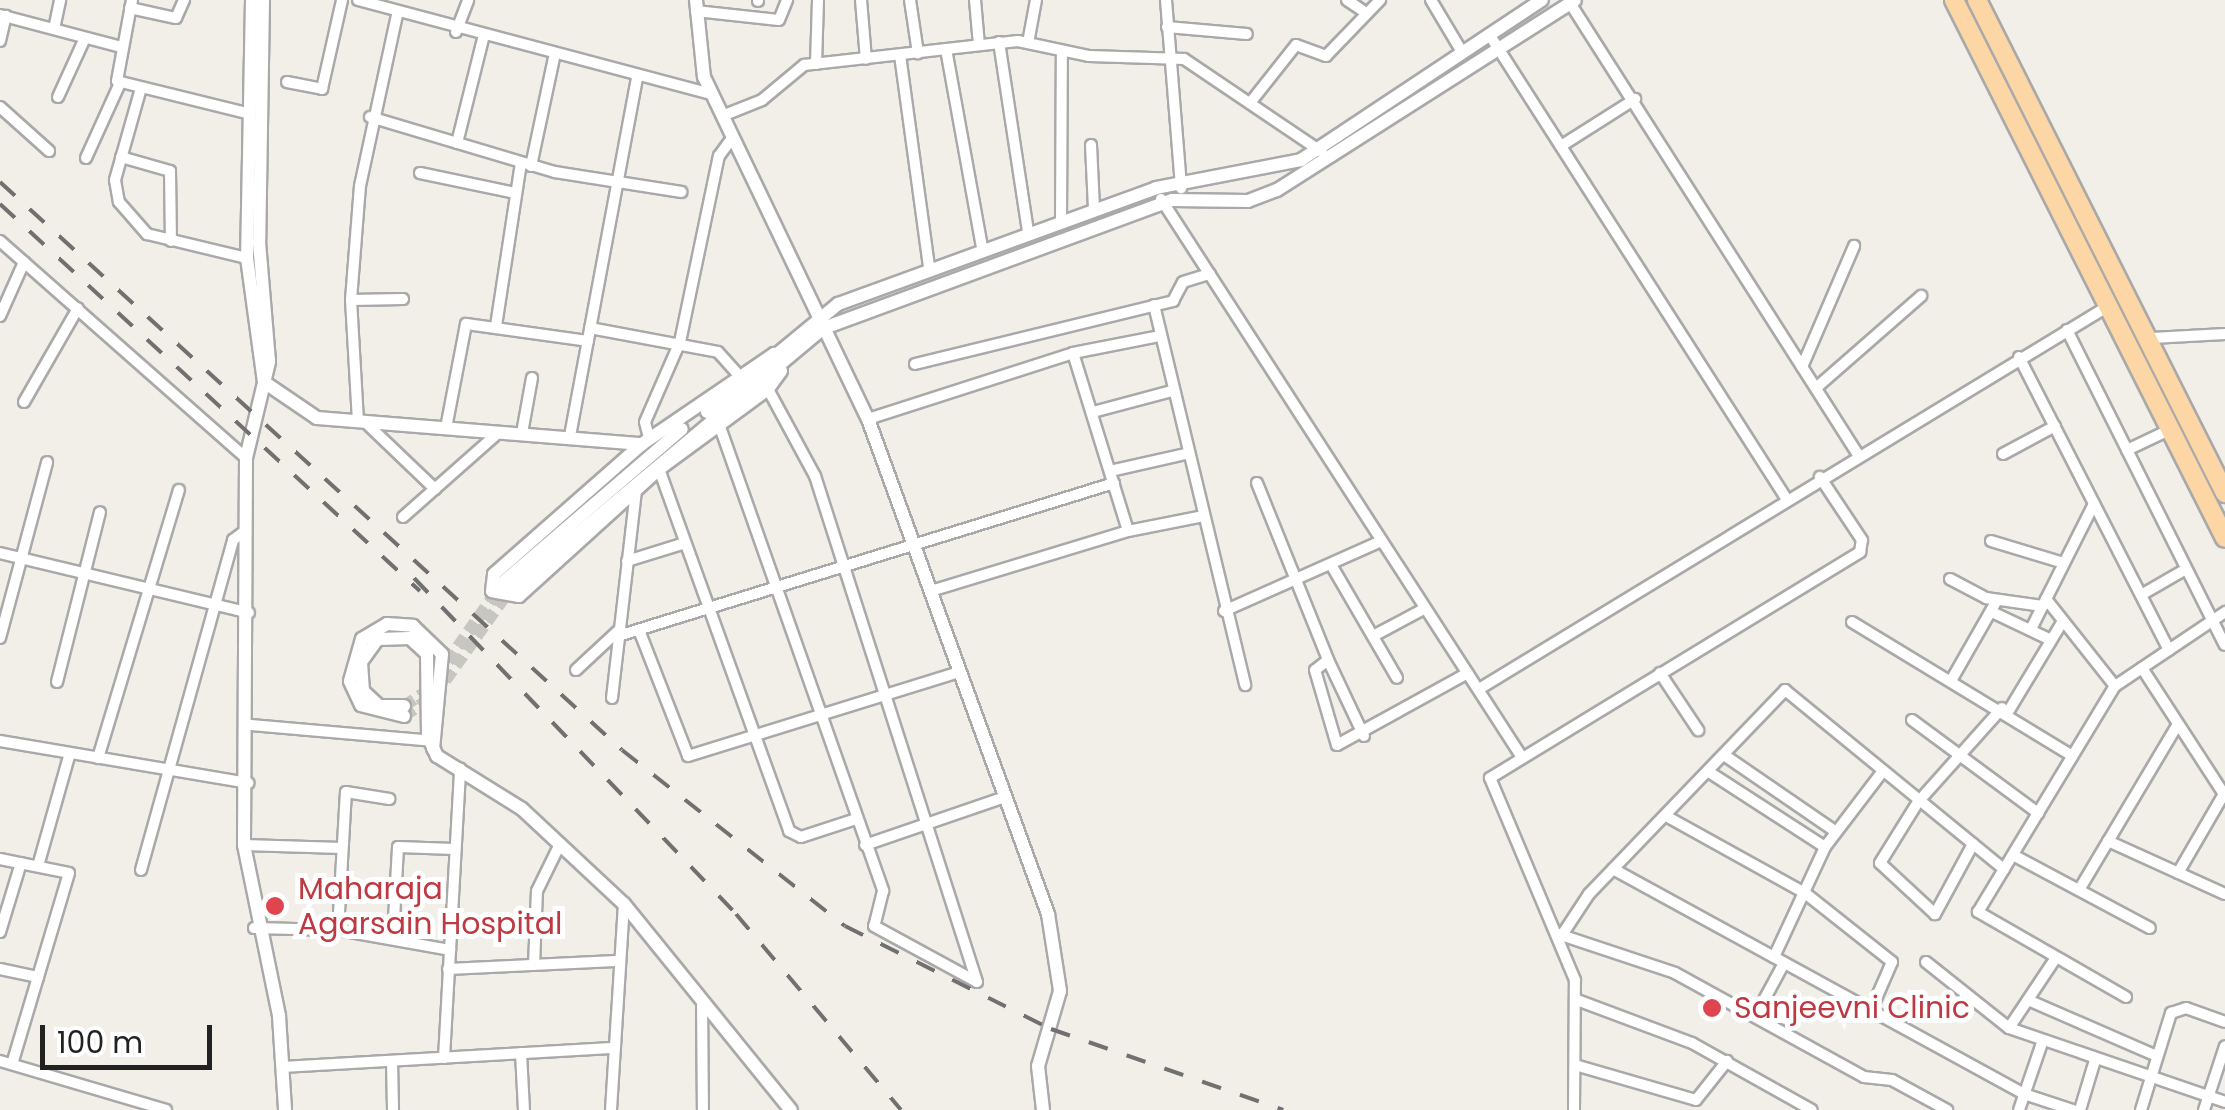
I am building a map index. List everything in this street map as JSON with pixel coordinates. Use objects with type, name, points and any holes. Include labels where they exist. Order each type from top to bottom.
[{"type":"main road","points":[[1954,0],[2225,538]]},
{"type":"main road","points":[[1978,0],[2152,338],[2225,493]]},
{"type":"street","points":[[54,29],[60,0]]},
{"type":"street","points":[[86,158],[120,83],[121,48],[131,4],[176,18],[184,0]]},
{"type":"street","points":[[252,0],[246,114],[247,258],[264,382],[300,413],[362,422],[646,441]]},
{"type":"street","points":[[263,0],[264,382],[246,458],[251,725],[244,845],[254,928],[283,1068],[285,1110]]},
{"type":"street","points":[[287,82],[322,90],[342,0]]},
{"type":"street","points":[[358,0],[397,16],[456,32],[712,94]]},
{"type":"street","points":[[456,32],[468,0]]},
{"type":"street","points":[[787,0],[779,20],[696,6],[712,94],[868,419],[1005,796],[1060,973],[1038,1066],[1042,1110]]},
{"type":"street","points":[[816,64],[818,0]]},
{"type":"street","points":[[862,0],[866,60]]},
{"type":"street","points":[[910,0],[918,53]]},
{"type":"street","points":[[975,0],[979,45]]},
{"type":"street","points":[[1028,43],[1036,0]]},
{"type":"street","points":[[1181,0],[1166,3],[1183,201]]},
{"type":"street","points":[[1346,0],[1362,10]]},
{"type":"street","points":[[1250,103],[1296,45],[1326,56],[1362,10],[1380,0]]},
{"type":"street","points":[[1430,0],[1462,52]]},
{"type":"street","points":[[506,588],[821,322],[930,267],[1028,231],[1155,189],[1266,172],[1318,148],[1542,0]]},
{"type":"street","points":[[821,322],[1164,203],[1248,201],[1332,158],[1572,1],[1858,453]]},
{"type":"street","points":[[0,41],[3,16],[121,48]]},
{"type":"street","points":[[397,16],[370,117],[352,300],[362,422],[435,489]]},
{"type":"street","points":[[1167,27],[1247,34]]},
{"type":"street","points":[[1489,34],[1786,498]]},
{"type":"street","points":[[58,97],[85,38]]},
{"type":"street","points":[[456,143],[483,39]]},
{"type":"street","points":[[722,116],[816,64],[999,42],[1028,43],[1062,50],[1168,54],[1332,158]]},
{"type":"street","points":[[999,42],[1028,231]]},
{"type":"street","points":[[946,49],[982,248]]},
{"type":"street","points":[[1061,220],[1062,50]]},
{"type":"street","points":[[900,55],[930,267]]},
{"type":"street","points":[[496,326],[516,193],[554,58]]},
{"type":"street","points":[[570,436],[637,77]]},
{"type":"street","points":[[120,83],[246,114]]},
{"type":"street","points":[[141,88],[121,157],[119,202],[147,234],[247,258]]},
{"type":"street","points":[[1561,146],[1635,99]]},
{"type":"street","points":[[0,107],[49,150]]},
{"type":"street","points":[[370,117],[526,164],[682,192]]},
{"type":"street","points":[[646,441],[645,422],[680,342],[720,156],[732,138]]},
{"type":"street","points":[[1091,145],[1094,209]]},
{"type":"street","points":[[121,157],[170,171],[171,242]]},
{"type":"street","points":[[420,173],[516,193]]},
{"type":"street","points":[[1155,189],[1378,542],[1521,756]]},
{"type":"street","points":[[0,242],[246,458]]},
{"type":"street","points":[[1802,367],[1854,246]]},
{"type":"street","points":[[0,316],[24,262]]},
{"type":"street","points":[[915,364],[1154,305],[1210,274]]},
{"type":"street","points":[[1816,388],[1921,296]]},
{"type":"street","points":[[352,300],[403,299]]},
{"type":"street","points":[[1479,689],[2019,357],[2109,306],[2132,300]]},
{"type":"street","points":[[1154,305],[1200,517],[1245,685]]},
{"type":"street","points":[[24,402],[78,308]]},
{"type":"street","points":[[446,428],[462,327],[496,326],[588,341]]},
{"type":"street","points":[[590,328],[680,342],[724,355],[738,374]]},
{"type":"street","points":[[2067,330],[2225,645]]},
{"type":"street","points":[[2152,338],[2225,334]]},
{"type":"street","points":[[868,419],[1074,353],[1160,336]]},
{"type":"street","points":[[1074,353],[1128,531]]},
{"type":"street","points":[[778,357],[768,389],[636,489],[520,596],[492,591],[500,569],[646,441],[738,374],[778,357]]},
{"type":"street","points":[[2019,357],[2169,650]]},
{"type":"street","points":[[522,433],[532,378]]},
{"type":"street","points":[[720,427],[884,896],[877,930],[977,982],[931,822],[815,476],[768,389]]},
{"type":"street","points":[[1093,412],[1172,391]]},
{"type":"street","points":[[2004,454],[2055,426]]},
{"type":"street","points":[[2127,450],[2171,430]]},
{"type":"street","points":[[403,518],[499,432]]},
{"type":"street","points":[[1110,471],[1186,454]]},
{"type":"street","points":[[0,638],[47,462]]},
{"type":"street","points":[[659,470],[704,609],[792,836],[856,819]]},
{"type":"street","points":[[1574,1110],[1576,1000],[1559,935],[1490,784],[1521,756],[1860,552],[1862,540],[1820,476]]},
{"type":"street","points":[[576,670],[618,633],[639,630],[1114,483]]},
{"type":"street","points":[[1257,484],[1292,586],[1364,736]]},
{"type":"street","points":[[612,698],[636,489]]},
{"type":"street","points":[[98,758],[179,490]]},
{"type":"street","points":[[2031,629],[2094,504]]},
{"type":"street","points":[[57,682],[100,512]]},
{"type":"street","points":[[930,591],[1128,531],[1200,517]]},
{"type":"street","points":[[141,870],[232,540],[245,532]]},
{"type":"street","points":[[1224,611],[1333,568],[1378,542]]},
{"type":"street","points":[[1991,542],[2064,563]]},
{"type":"street","points":[[628,562],[682,544]]},
{"type":"street","points":[[0,553],[249,613]]},
{"type":"street","points":[[1333,568],[1397,678]]},
{"type":"street","points":[[2141,595],[2186,568]]},
{"type":"street","points":[[1950,578],[2051,640]]},
{"type":"street","points":[[1994,606],[2044,603],[2115,686]]},
{"type":"street","points":[[1952,680],[1994,606]]},
{"type":"street","points":[[1374,635],[1424,609]]},
{"type":"street","points":[[2126,996],[1977,918],[2115,686],[2225,612]]},
{"type":"street","points":[[1973,844],[1940,912],[1929,913],[1880,863],[1918,802],[1958,755],[2005,710],[2063,621]]},
{"type":"street","points":[[1852,622],[2005,710],[2072,756]]},
{"type":"street","points":[[404,711],[361,705],[350,681],[362,639],[388,624],[413,626],[442,654],[433,743]]},
{"type":"street","points":[[639,630],[685,754],[959,672]]},
{"type":"street","points":[[1328,660],[1315,670],[1334,742],[1364,736],[1468,673]]},
{"type":"street","points":[[2142,668],[2224,795],[2178,872]]},
{"type":"street","points":[[1660,673],[1698,730]]},
{"type":"street","points":[[1559,935],[1613,869],[1785,690],[1918,802],[2004,868]]},
{"type":"street","points":[[1912,720],[2038,813]]},
{"type":"street","points":[[2079,890],[2178,724]]},
{"type":"street","points":[[251,725],[433,743],[560,844],[624,904],[702,994],[791,1110]]},
{"type":"street","points":[[0,740],[248,783]]},
{"type":"street","points":[[38,866],[70,752]]},
{"type":"street","points":[[1724,755],[1834,831]]},
{"type":"street","points":[[444,1058],[460,768]]},
{"type":"street","points":[[1757,1013],[1825,847],[1883,771]]},
{"type":"street","points":[[1709,772],[1825,847]]},
{"type":"street","points":[[338,930],[346,792],[389,799]]},
{"type":"street","points":[[865,844],[1005,796]]},
{"type":"street","points":[[1666,816],[1806,893],[1894,967],[1871,1010]]},
{"type":"street","points":[[2108,841],[2225,894]]},
{"type":"street","points":[[534,965],[537,891],[560,844]]},
{"type":"street","points":[[244,845],[342,848]]},
{"type":"street","points":[[393,937],[398,847],[454,849]]},
{"type":"street","points":[[2012,855],[2150,928]]},
{"type":"street","points":[[0,859],[69,873],[38,977],[6,1062],[136,1106],[166,1110]]},
{"type":"street","points":[[0,932],[21,863]]},
{"type":"street","points":[[1613,869],[2024,1094],[2077,1110],[2096,1060]]},
{"type":"street","points":[[611,1110],[610,1048],[624,904]]},
{"type":"street","points":[[254,928],[338,930],[450,950]]},
{"type":"street","points":[[1559,935],[1675,973],[1757,1013],[1864,1077],[1892,1080],[1947,1110]]},
{"type":"street","points":[[2009,1028],[2055,959]]},
{"type":"street","points":[[448,969],[616,961]]},
{"type":"street","points":[[1926,962],[2009,1028],[2042,1043],[2225,1102]]},
{"type":"street","points":[[0,969],[38,977]]},
{"type":"street","points":[[702,994],[703,1110]]},
{"type":"street","points":[[1576,1000],[1727,1060],[1812,1110]]},
{"type":"street","points":[[2028,1000],[2157,1056]]},
{"type":"street","points":[[2142,1110],[2157,1056],[2178,1008],[2225,1022]]},
{"type":"street","points":[[2019,1110],[2042,1043]]},
{"type":"street","points":[[2204,1110],[2225,1046]]},
{"type":"street","points":[[283,1068],[610,1048]]},
{"type":"street","points":[[521,1053],[524,1110]]},
{"type":"street","points":[[1575,1065],[1696,1100],[1727,1060]]},
{"type":"street","points":[[392,1061],[392,1110]]},
{"type":"tunnel","points":[[404,706],[427,691],[501,585]]},
{"type":"tunnel","points":[[404,716],[435,695],[509,591]]},
{"type":"railway","points":[[0,182],[622,750],[845,926],[1051,1029],[1283,1110]]},
{"type":"railway","points":[[0,204],[420,591]]},
{"type":"railway","points":[[414,578],[736,914],[901,1110]]},
{"type":"place","name":"Maharaja Agarsain Hospital","points":[[275,906]]},
{"type":"place","name":"Sanjeevni Clinic","points":[[1712,1008]]}]
